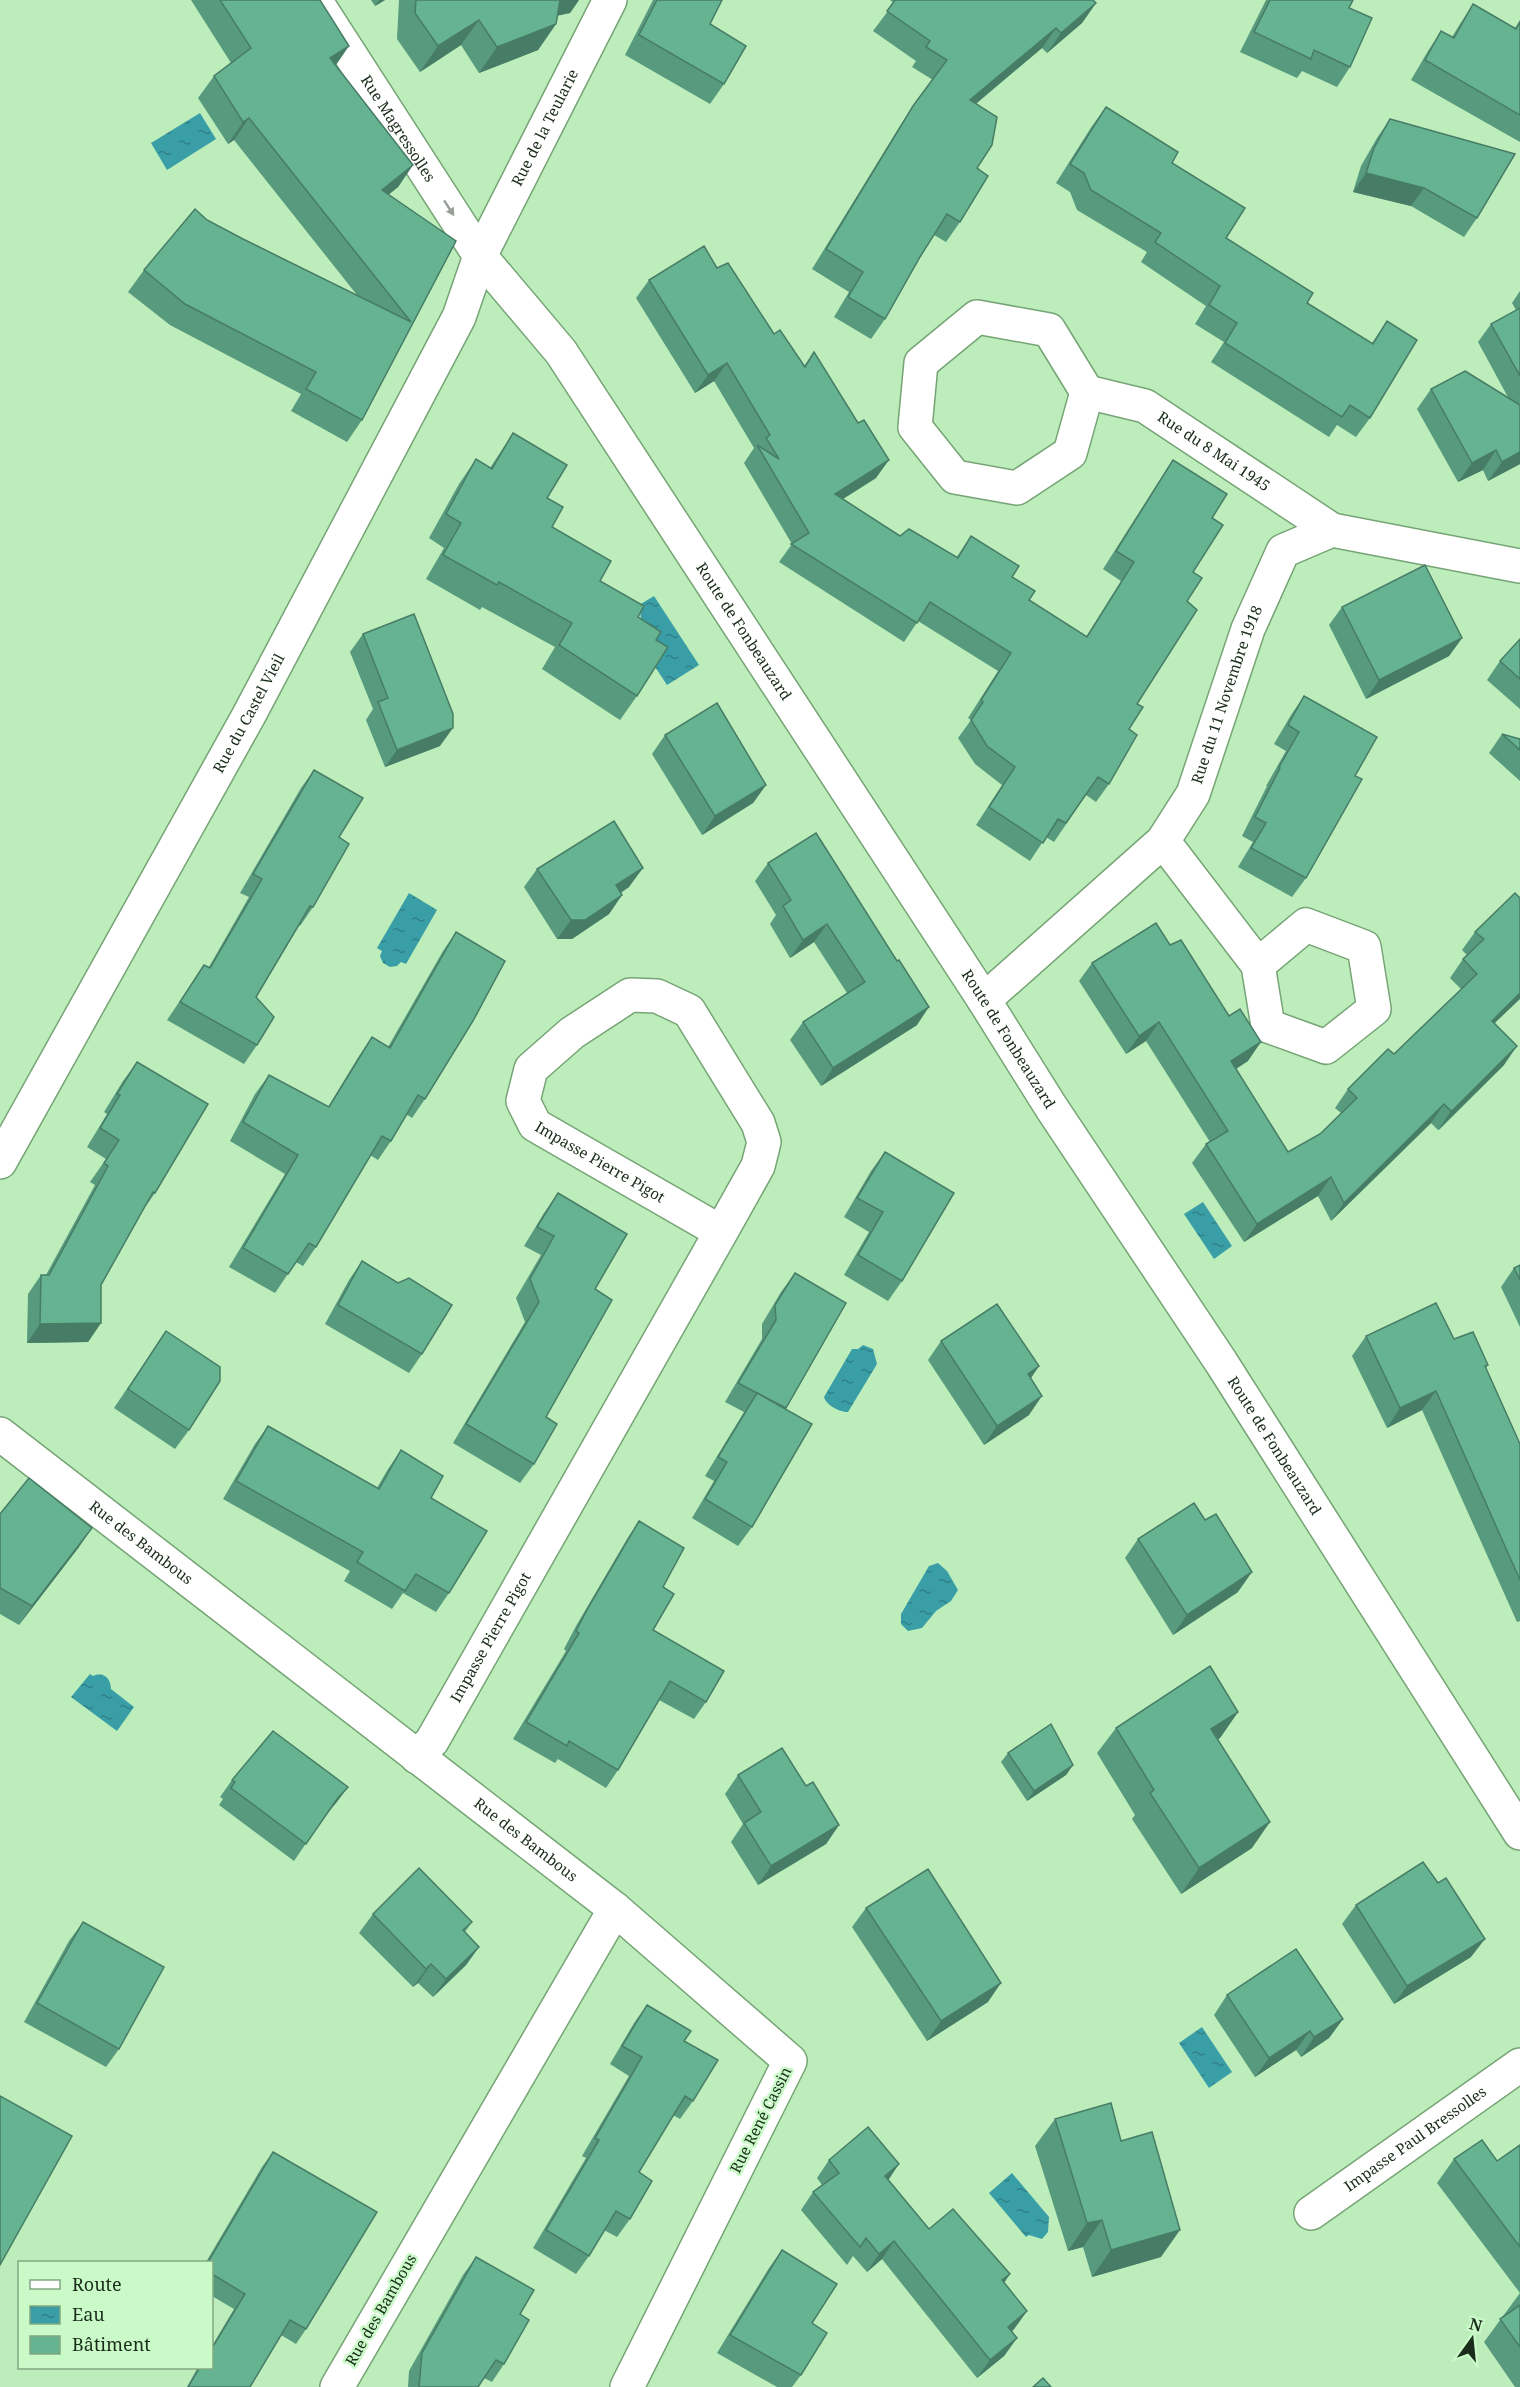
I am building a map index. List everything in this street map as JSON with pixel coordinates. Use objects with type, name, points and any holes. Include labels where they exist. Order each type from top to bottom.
[{"type":"street","name":"Rue Magressolles","points":[[315,0],[480,256]]},
{"type":"street","name":"Rue de la Teularie","points":[[480,256],[610,0]]},
{"type":"street","name":"Route de Fonbeauzard","points":[[480,256],[561,352],[984,1000],[1051,1107],[1227,1372],[1520,1833]]},
{"type":"street","name":"Rue du Castel Vieil","points":[[0,1162],[249,715],[459,317],[480,256]]},
{"type":"street","points":[[977,317],[1049,330],[1087,392],[1070,453],[1017,488],[954,477],[915,427],[921,363],[977,317]]},
{"type":"street","name":"Rue du 8 Mai 1945","points":[[1087,392],[1145,406],[1332,530]]},
{"type":"street","name":"Rue du 11 Novembre 1918","points":[[984,1000],[1162,841],[1193,794],[1248,629],[1282,550],[1332,530]]},
{"type":"street","points":[[1332,530],[1520,566]]},
{"type":"street","points":[[1162,841],[1258,965]]},
{"type":"street","name":"Impasse Pierre Pigot","points":[[417,1757],[438,1731],[721,1232],[758,1166],[764,1142],[758,1123],[689,1011],[657,996],[630,995],[573,1033],[531,1069],[523,1101],[536,1125],[721,1232]]},
{"type":"street","name":"Rue des Bambous","points":[[0,1434],[615,1909],[336,2387]]},
{"type":"street","name":"Rue René Cassin","points":[[615,1909],[790,2061],[627,2387]]},
{"type":"street","name":"Impasse Paul Bressolles","points":[[1311,2213],[1520,2065]]},
{"type":"water","points":[[200,113],[216,139],[167,170],[151,143]]},
{"type":"water","points":[[654,596],[699,665],[667,685],[632,632],[641,618],[639,605]]},
{"type":"water","points":[[409,893],[437,910],[406,964],[401,962],[397,966],[390,967],[383,963],[380,956],[382,951],[377,948]]},
{"type":"water","points":[[1203,1202],[1232,1246],[1214,1259],[1184,1214]]},
{"type":"water","points":[[863,1345],[873,1349],[877,1364],[848,1412],[833,1408],[824,1397],[852,1349],[858,1349]]},
{"type":"water","points":[[938,1563],[947,1571],[958,1590],[951,1601],[936,1611],[922,1628],[908,1631],[901,1624],[901,1614],[929,1566]]},
{"type":"water","points":[[90,1674],[104,1675],[110,1682],[111,1689],[134,1707],[117,1731],[71,1697]]},
{"type":"water","points":[[1202,2027],[1232,2072],[1209,2088],[1179,2043]]},
{"type":"water","points":[[1012,2173],[1049,2217],[1048,2232],[1042,2239],[1029,2235],[1026,2237],[989,2193]]},
{"type":"building","points":[[220,0],[320,0],[349,46],[330,58],[413,165],[382,190],[456,241],[362,420],[306,389],[316,372],[185,304],[144,270],[195,209],[207,220],[243,239],[411,322],[249,118],[243,122],[214,76],[251,48]]},
{"type":"building","points":[[416,0],[560,0],[556,24],[497,47],[479,20],[438,46],[415,13]]},
{"type":"building","points":[[657,0],[722,0],[710,24],[746,46],[724,84],[639,35]]},
{"type":"building","points":[[895,0],[1093,0],[1096,3],[1061,33],[1056,28],[970,100],[997,117],[992,145],[977,168],[988,176],[960,222],[947,214],[885,319],[848,297],[863,272],[826,249],[913,106],[947,60],[926,47],[930,41],[887,11]]},
{"type":"building","points":[[1270,0],[1353,0],[1349,8],[1372,18],[1350,67],[1314,50],[1311,59],[1254,32]]},
{"type":"building","points":[[1473,4],[1516,29],[1520,22],[1520,115],[1425,60],[1441,31],[1454,38]]},
{"type":"building","points":[[1106,107],[1178,152],[1172,163],[1245,208],[1226,238],[1313,293],[1307,303],[1373,344],[1387,321],[1417,340],[1370,418],[1350,405],[1342,417],[1225,343],[1237,323],[1209,305],[1220,286],[1155,242],[1161,233],[1091,190],[1084,173],[1070,164]]},
{"type":"building","points":[[1390,119],[1515,154],[1477,218],[1424,188],[1366,173],[1374,148]]},
{"type":"building","points":[[704,246],[717,268],[728,263],[774,334],[780,330],[805,367],[814,352],[858,423],[864,420],[889,460],[835,494],[900,536],[909,529],[958,558],[971,536],[1019,566],[1012,577],[1035,591],[1029,600],[1087,637],[1134,562],[1116,551],[1173,460],[1227,494],[1212,518],[1223,525],[1193,572],[1202,578],[1187,601],[1197,610],[1137,704],[1143,707],[1129,729],[1137,735],[1109,784],[1098,777],[1066,823],[1058,819],[1043,843],[989,807],[1015,767],[987,746],[971,720],[1011,653],[930,602],[917,623],[791,544],[809,533],[757,445],[779,459],[766,438],[770,435],[727,363],[708,375],[649,280]]},
{"type":"building","points":[[1520,308],[1520,376],[1491,324]]},
{"type":"building","points":[[1465,371],[1520,405],[1520,452],[1502,462],[1496,450],[1472,463],[1431,389]]},
{"type":"building","points":[[513,433],[567,465],[547,498],[563,507],[552,527],[611,561],[600,581],[644,606],[638,617],[661,632],[656,640],[668,647],[637,696],[559,645],[572,623],[499,582],[497,585],[443,555],[461,523],[446,514],[476,459],[492,469]]},
{"type":"building","points":[[1425,565],[1462,638],[1379,680],[1342,607]]},
{"type":"building","points":[[414,614],[453,714],[453,728],[397,750],[378,702],[388,698],[363,634]]},
{"type":"building","points":[[1520,639],[1520,679],[1500,661]]},
{"type":"building","points":[[1304,696],[1377,737],[1355,776],[1362,779],[1306,878],[1251,848],[1266,823],[1255,817],[1299,732],[1288,725]]},
{"type":"building","points":[[717,703],[766,785],[715,816],[665,735]]},
{"type":"building","points":[[1502,734],[1520,739],[1520,750]]},
{"type":"building","points":[[314,770],[363,798],[339,837],[349,844],[313,907],[310,906],[256,997],[274,1017],[257,1045],[180,1002],[204,965],[210,968],[262,879],[253,874]]},
{"type":"building","points":[[614,821],[643,868],[616,885],[622,895],[585,920],[571,920],[537,869]]},
{"type":"building","points":[[816,833],[929,1007],[833,1068],[803,1022],[865,982],[827,924],[803,940],[783,906],[791,900],[768,863]]},
{"type":"building","points":[[1515,893],[1520,898],[1520,993],[1492,1021],[1517,1046],[1453,1110],[1451,1111],[1444,1104],[1344,1203],[1331,1177],[1257,1224],[1206,1144],[1228,1131],[1159,1022],[1139,1036],[1092,963],[1156,923],[1170,945],[1181,940],[1229,1016],[1240,1009],[1261,1042],[1231,1061],[1288,1152],[1320,1134],[1357,1098],[1348,1089],[1388,1049],[1394,1054],[1477,974],[1463,959],[1484,939],[1475,932]]},
{"type":"building","points":[[456,932],[505,961],[473,1021],[425,1099],[418,1095],[391,1141],[382,1136],[316,1247],[309,1243],[288,1274],[243,1248],[298,1155],[243,1122],[269,1075],[329,1107],[372,1037],[390,1048]]},
{"type":"building","points":[[137,1062],[208,1104],[155,1193],[153,1192],[101,1285],[101,1323],[40,1324],[41,1275],[49,1275],[108,1166],[104,1163],[119,1140],[100,1128]]},
{"type":"building","points":[[885,1152],[954,1193],[902,1281],[858,1255],[883,1212],[857,1198]]},
{"type":"building","points":[[558,1193],[627,1234],[595,1289],[612,1300],[546,1417],[557,1424],[534,1464],[466,1424],[539,1302],[530,1279],[554,1236],[537,1227]]},
{"type":"building","points":[[362,1261],[398,1283],[409,1278],[452,1305],[422,1354],[338,1305]]},
{"type":"building","points":[[1520,1265],[1520,1280],[1514,1268]]},
{"type":"building","points":[[795,1273],[846,1303],[786,1408],[738,1383],[776,1320],[775,1305]]},
{"type":"building","points":[[1436,1303],[1454,1339],[1473,1332],[1488,1365],[1485,1366],[1520,1444],[1520,1580],[1436,1391],[1400,1408],[1366,1336]]},
{"type":"building","points":[[997,1304],[1039,1366],[1028,1374],[1042,1396],[997,1426],[941,1341]]},
{"type":"building","points":[[166,1331],[220,1367],[220,1381],[189,1430],[128,1389]]},
{"type":"building","points":[[757,1393],[812,1424],[752,1527],[705,1499],[727,1462],[718,1457]]},
{"type":"building","points":[[268,1426],[379,1489],[401,1450],[443,1476],[431,1498],[487,1531],[449,1593],[416,1574],[405,1591],[357,1562],[363,1552],[236,1481]]},
{"type":"building","points":[[29,1478],[92,1528],[32,1606],[0,1588],[0,1514]]},
{"type":"building","points":[[1194,1503],[1205,1520],[1216,1514],[1252,1572],[1187,1615],[1138,1539]]},
{"type":"building","points":[[639,1521],[684,1548],[663,1587],[674,1594],[653,1630],[724,1671],[706,1702],[670,1681],[618,1770],[569,1741],[567,1746],[526,1722],[579,1633],[576,1631],[588,1608]]},
{"type":"building","points":[[1210,1666],[1238,1712],[1211,1729],[1270,1822],[1199,1868],[1150,1793],[1154,1790],[1116,1728]]},
{"type":"building","points":[[1051,1724],[1073,1765],[1034,1791],[1008,1753]]},
{"type":"building","points":[[273,1731],[348,1787],[306,1844],[231,1788],[235,1782],[232,1780]]},
{"type":"building","points":[[782,1748],[806,1786],[813,1782],[839,1825],[771,1866],[744,1823],[761,1812],[738,1775]]},
{"type":"building","points":[[1423,1862],[1438,1883],[1446,1878],[1485,1939],[1407,1986],[1356,1905]]},
{"type":"building","points":[[419,1868],[472,1922],[463,1930],[479,1947],[446,1979],[431,1964],[426,1969],[373,1914]]},
{"type":"building","points":[[928,1869],[1001,1983],[941,2021],[866,1908]]},
{"type":"building","points":[[83,1922],[164,1967],[119,2049],[37,2003]]},
{"type":"building","points":[[1296,1949],[1343,2019],[1314,2037],[1310,2031],[1269,2058],[1227,1995]]},
{"type":"building","points":[[647,2005],[691,2031],[684,2041],[718,2060],[693,2101],[685,2096],[639,2172],[652,2181],[630,2219],[616,2211],[589,2256],[546,2230],[599,2140],[595,2138],[642,2057],[622,2046]]},
{"type":"building","points":[[0,2096],[72,2136],[0,2265]]},
{"type":"building","points":[[1111,2103],[1121,2141],[1152,2132],[1180,2230],[1111,2250],[1102,2220],[1087,2223],[1055,2119]]},
{"type":"building","points":[[868,2127],[899,2164],[885,2176],[929,2229],[953,2209],[1010,2274],[1002,2280],[1027,2311],[1008,2327],[1017,2338],[990,2360],[894,2241],[879,2254],[866,2238],[860,2247],[813,2192],[839,2173],[829,2160]]},
{"type":"building","points":[[1482,2140],[1497,2161],[1520,2145],[1520,2247],[1454,2159]]},
{"type":"building","points":[[273,2152],[377,2212],[306,2329],[290,2320],[250,2387],[188,2387],[199,2369],[213,2369],[213,2346],[245,2294],[213,2275],[213,2261],[209,2261]]},
{"type":"building","points":[[782,2250],[837,2284],[812,2323],[827,2333],[801,2375],[730,2335]]},
{"type":"building","points":[[476,2257],[534,2290],[520,2314],[529,2320],[504,2364],[496,2360],[478,2387],[419,2387],[422,2353]]},
{"type":"building","points":[[1520,2305],[1520,2347],[1500,2319]]},
{"type":"building","points":[[1043,2378],[1051,2387],[1033,2387]]}]
